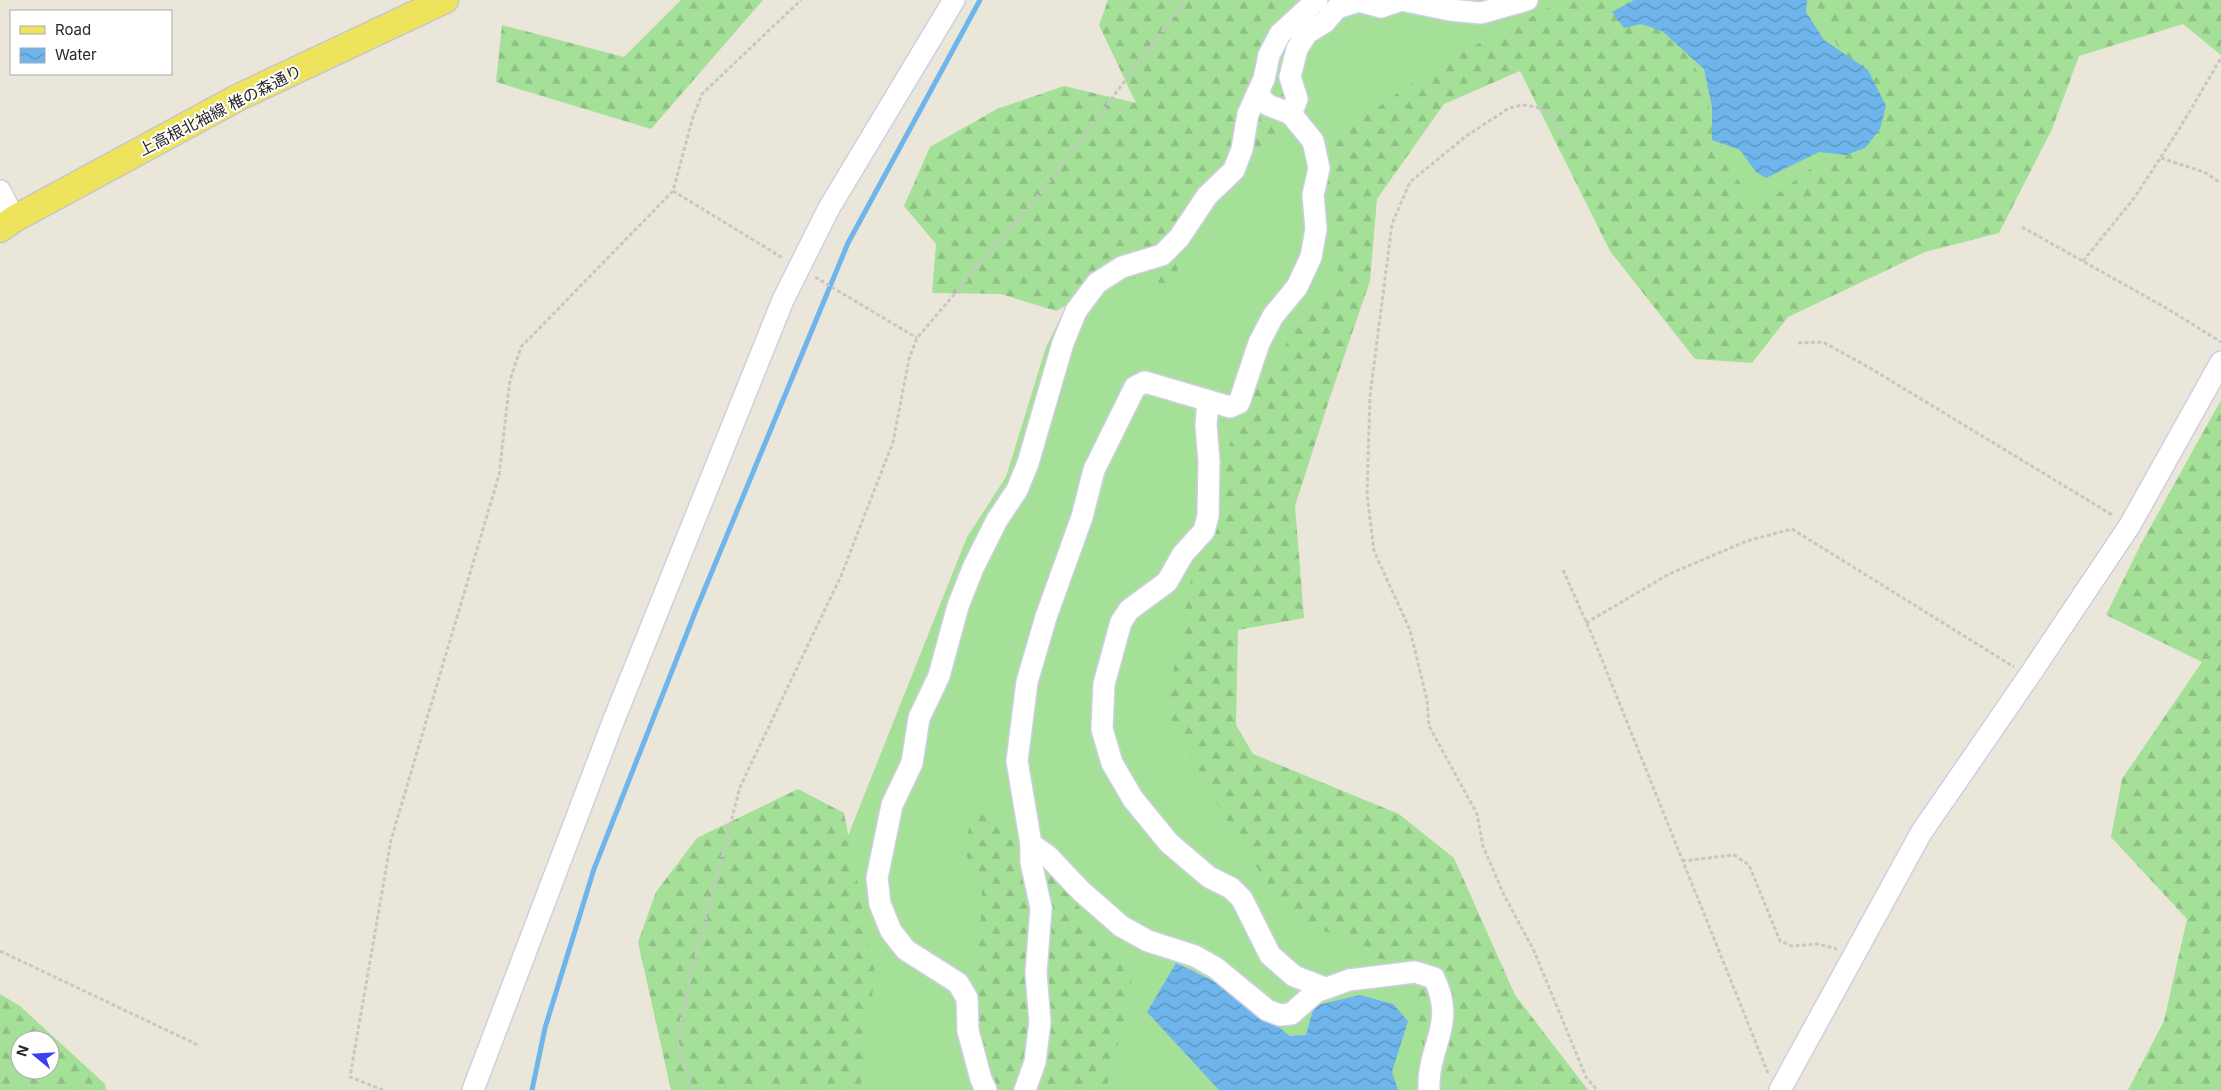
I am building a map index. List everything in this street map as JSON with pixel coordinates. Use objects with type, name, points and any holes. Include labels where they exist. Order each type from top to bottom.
[{"type":"main road","name":"上高根北袖線 椎の森通り","points":[[7,224],[239,97],[445,0]]},
{"type":"street","points":[[473,1090],[613,722],[783,300],[801,268],[829,208],[954,0]]},
{"type":"street","points":[[986,1090],[981,1079],[968,1031],[967,998],[958,983],[906,950],[890,931],[880,904],[877,878],[892,806],[912,763],[919,718],[939,676],[958,606],[973,568],[997,520],[1017,490],[1028,463],[1063,343],[1076,311],[1097,283],[1122,267],[1162,255],[1179,238],[1207,196],[1234,170],[1242,149],[1248,114],[1264,79],[1268,54],[1280,34],[1317,0]]},
{"type":"street","points":[[1291,114],[1297,99],[1290,77],[1297,49],[1307,33],[1325,22],[1337,8],[1359,1],[1381,7],[1401,0],[1450,10],[1481,13],[1527,0]]},
{"type":"street","points":[[1025,1090],[1035,1062],[1040,1022],[1036,973],[1041,908],[1031,862],[1031,844],[1017,762],[1027,682],[1046,616],[1082,517],[1094,470],[1135,388],[1145,382],[1230,407],[1239,403],[1259,343],[1273,316],[1297,287],[1311,256],[1316,229],[1313,195],[1319,168],[1313,141],[1291,114],[1268,105],[1257,94]]},
{"type":"street","points":[[0,191],[7,224]]},
{"type":"street","points":[[1776,1085],[1854,954],[1921,833],[2130,525],[2221,362]]},
{"type":"street","points":[[1208,401],[1206,425],[1209,461],[1208,516],[1204,532],[1183,554],[1167,582],[1130,610],[1121,622],[1104,684],[1102,729],[1112,763],[1133,799],[1169,843],[1209,877],[1231,888],[1242,899],[1270,955],[1294,976],[1325,988]]},
{"type":"street","points":[[1031,844],[1048,856],[1081,891],[1121,926],[1148,941],[1196,956],[1216,968],[1267,1010],[1280,1015],[1291,1014],[1316,992],[1349,980],[1415,972],[1434,978],[1442,994],[1444,1017],[1429,1078],[1429,1090]]},
{"type":"path","points":[[383,1090],[350,1077],[391,840],[499,475],[510,380],[521,347],[673,191],[693,117],[702,94],[801,0]]},
{"type":"path","points":[[692,1090],[677,1041],[689,984],[740,787],[841,576],[893,442],[909,359],[917,338],[1038,196],[1186,0]]},
{"type":"path","points":[[2083,261],[2135,197],[2182,126],[2221,58]]},
{"type":"path","points":[[1566,136],[1549,114],[1536,107],[1523,104],[1509,108],[1465,137],[1410,182],[1392,224],[1370,396],[1368,495],[1374,550],[1410,630],[1427,700],[1429,726],[1477,814],[1483,846],[1504,895],[1534,951],[1586,1077],[1597,1090]]},
{"type":"path","points":[[2160,158],[2204,172],[2221,183]]},
{"type":"path","points":[[673,191],[917,338]]},
{"type":"path","points":[[2022,227],[2221,342]]},
{"type":"path","points":[[1798,342],[1823,342],[1863,364],[1949,414],[2130,525]]},
{"type":"path","points":[[1586,622],[1669,574],[1747,541],[1792,529],[2029,676]]},
{"type":"path","points":[[1562,570],[1586,622],[1682,861],[1776,1085]]},
{"type":"path","points":[[1682,861],[1734,855],[1749,865],[1780,941],[1792,946],[1818,944],[1854,954]]},
{"type":"path","points":[[0,951],[200,1046]]},
{"type":"green space","points":[[681,0],[763,0],[651,129],[496,82],[502,25],[624,57]]},
{"type":"green space","points":[[1108,0],[1330,0],[1285,41],[1290,136],[1205,174],[1173,285],[1119,276],[1056,311],[1001,294],[932,293],[936,244],[904,206],[930,147],[997,109],[1064,86],[1136,103],[1099,25]]},
{"type":"green space","points":[[1261,0],[1922,0],[1896,141],[1744,252],[1555,36],[1425,96],[1358,176],[1345,303],[1204,710],[1521,1090],[858,1090],[842,851],[967,537],[1006,477],[1046,347],[1109,221]]},
{"type":"green space","points":[[1636,0],[1682,27],[1728,164],[1757,209],[1867,126],[1864,96],[1814,1],[1817,0],[2221,0],[2221,55],[2183,24],[2079,56],[2052,129],[1999,233],[1925,252],[1788,317],[1752,363],[1695,359],[1610,251],[1520,71],[1444,104],[1377,199],[1370,281],[1295,506],[1304,618],[1238,630],[1236,725],[1253,754],[1399,814],[1454,858],[1515,995],[1588,1090],[1458,1090],[1424,1048],[1401,969],[1353,947],[1333,933],[1293,925],[1216,802],[1166,709],[1206,501],[1251,393],[1338,272],[1327,179],[1333,140],[1435,66],[1562,1]]},
{"type":"green space","points":[[2221,400],[2221,1090],[2128,1090],[2164,1021],[2187,919],[2111,837],[2122,779],[2202,662],[2106,615],[2141,544]]},
{"type":"green space","points":[[798,789],[844,813],[875,973],[861,1083],[864,1090],[671,1090],[638,942],[656,892],[697,838]]},
{"type":"green space","points":[[973,802],[1061,883],[1101,937],[1135,963],[1124,1022],[1106,1090],[983,1090],[976,1007],[982,891],[965,852]]},
{"type":"green space","points":[[0,994],[20,1006],[46,1030],[10,1030],[10,1080],[60,1080],[60,1043],[105,1084],[106,1090],[0,1090]]},
{"type":"water","points":[[1634,0],[1807,0],[1806,12],[1824,40],[1868,70],[1886,106],[1880,129],[1865,148],[1846,155],[1819,152],[1766,178],[1756,172],[1740,150],[1712,140],[1712,107],[1704,69],[1662,31],[1641,24],[1624,28],[1612,12]]},
{"type":"water","points":[[1176,963],[1230,989],[1290,1036],[1306,1035],[1314,1006],[1360,995],[1393,1004],[1408,1021],[1392,1072],[1398,1090],[1219,1090],[1147,1012]]},
{"type":"waterway","points":[[532,1090],[545,1028],[594,869],[696,610],[848,243],[980,0]]}]
